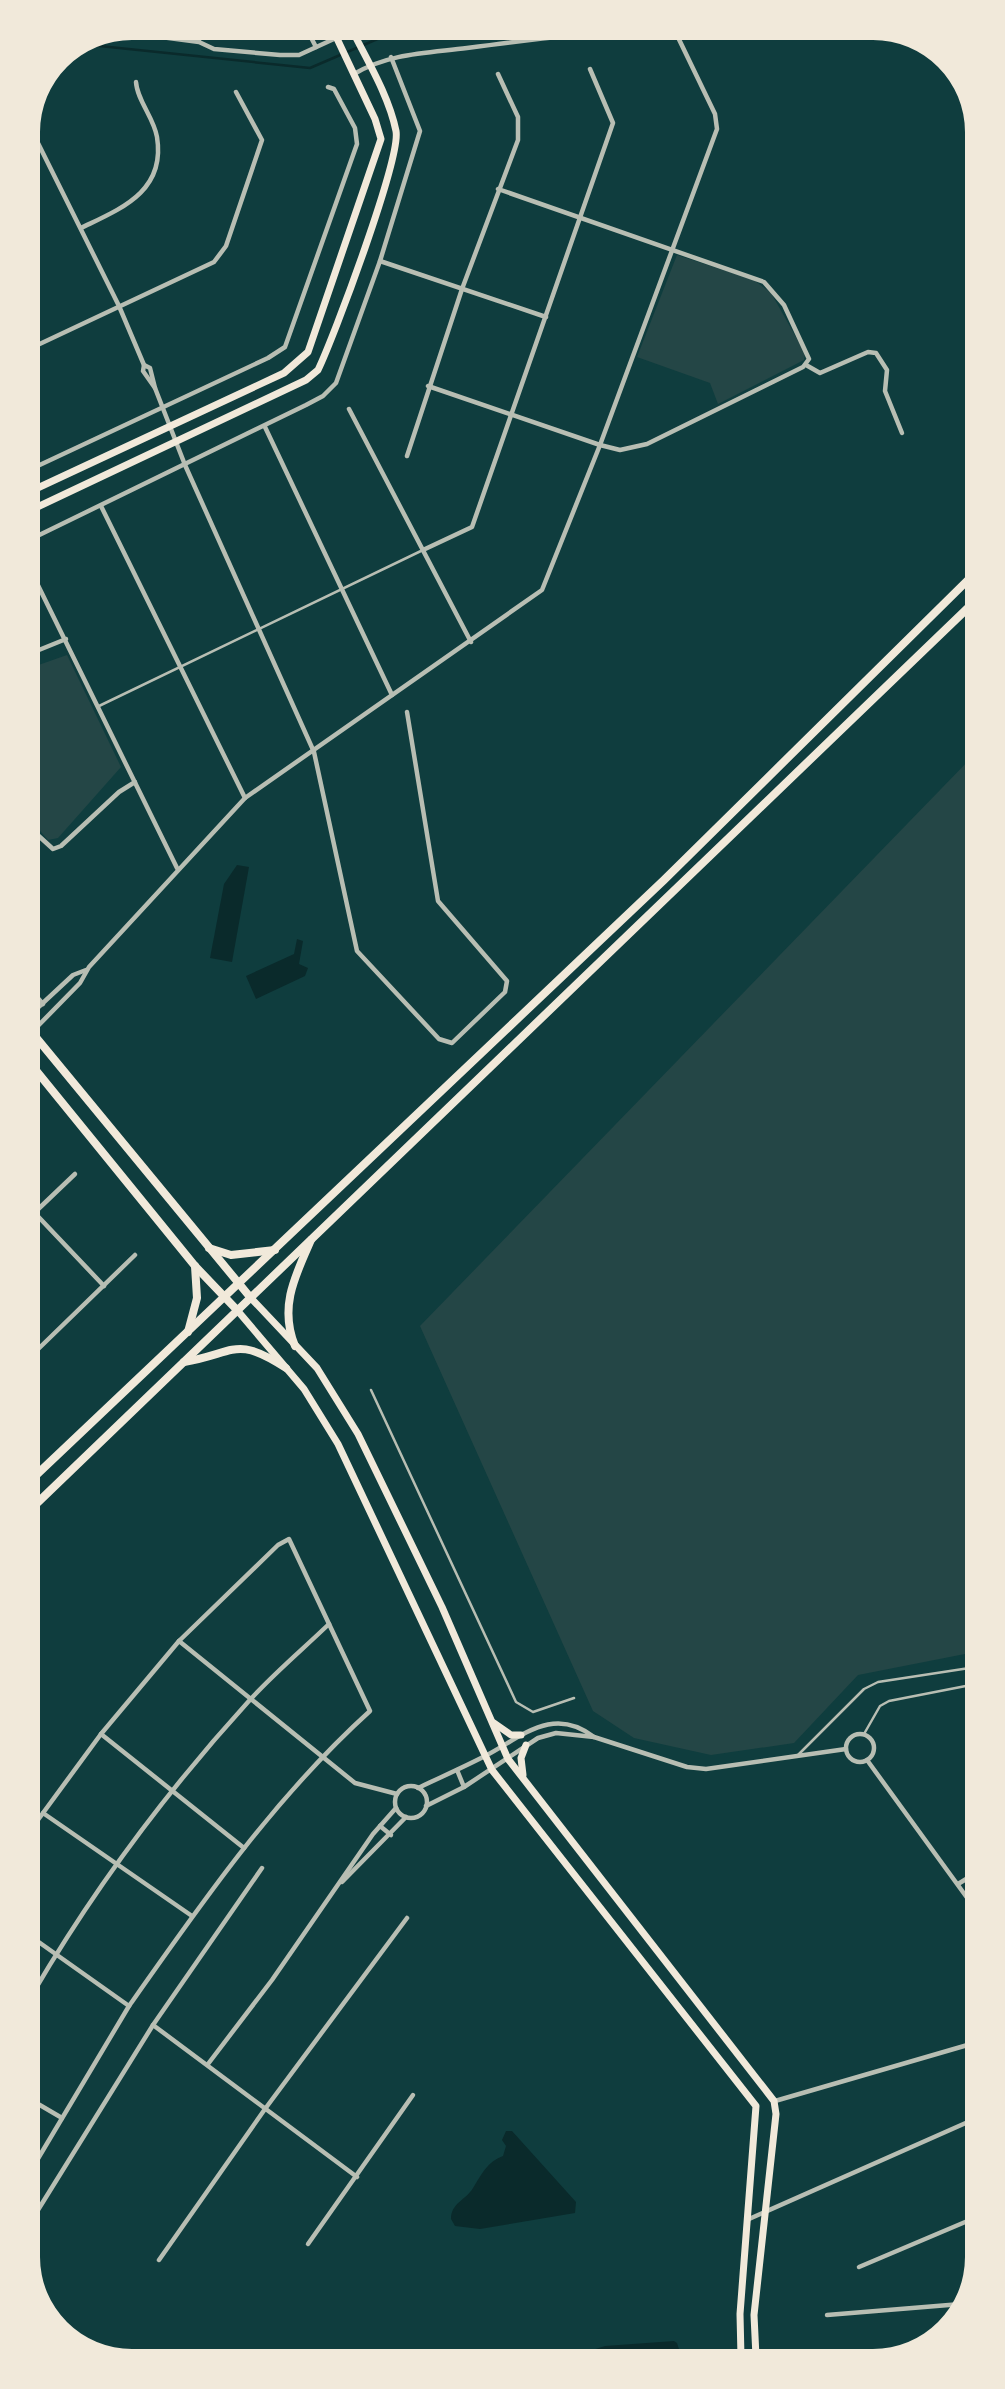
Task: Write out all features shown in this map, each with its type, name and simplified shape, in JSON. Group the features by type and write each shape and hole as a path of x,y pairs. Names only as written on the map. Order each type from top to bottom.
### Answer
{"main road":[{"path":"40,487 284,373 308,352 381,139 375,119 338,40"},
{"path":"40,506 306,380 318,370 358,265 397,140 393,123 357,40"},
{"path":"40,1472 587,952 965,584"},
{"path":"40,1500 965,611"},
{"path":"587,952 588,964 597,966"},
{"path":"499,1034 511,1048"},
{"path":"40,1042 206,1247 317,1368 358,1434 494,1723 508,1759 774,2101 776,2114 754,2315 756,2349"},
{"path":"40,1075 195,1266 237,1310 316,1406 338,1444 492,1770 756,2106 740,2314 741,2349"},
{"path":"295,1346 288,1329 287,1305 314,1234"},
{"path":"206,1247 231,1255 275,1250"},
{"path":"186,1335 197,1298 195,1266"},
{"path":"184,1362 229,1348 241,1348 256,1350 286,1368"},
{"path":"494,1723 510,1735 521,1735"},
{"path":"526,1745 521,1764 526,1782"}],"street":[{"path":"184,40 199,42 214,49 279,55 299,55 338,40"},
{"path":"312,40 316,47"},
{"path":"354,74 391,57 522,40"},
{"path":"40,1022 80,983 86,970 244,798 314,752 542,590 600,445 718,129 715,114 679,40"},
{"path":"40,535 265,427 323,396 336,383 380,261 420,131 391,57"},
{"path":"423,550 472,527 546,317 613,123 590,69"},
{"path":"407,456 428,386 520,129 498,74"},
{"path":"80,228 134,201 144,192 150,180 156,160 157,137 136,82"},
{"path":"40,465 282,349 287,342 357,144 355,128 334,89 328,87"},
{"path":"40,344 214,262 226,246 262,140 236,93"},
{"path":"40,150 119,306 144,365 150,368 184,466 314,752 357,951 446,1043 452,1042 505,992 507,981 438,901 407,712"},
{"path":"498,189 764,282 784,305 801,338 807,352 806,365"},
{"path":"380,261 546,317"},
{"path":"806,365 820,373 868,352 876,353 887,370 886,391 902,433"},
{"path":"428,386 620,450 647,444 806,365"},
{"path":"349,409 471,642"},
{"path":"265,427 340,589 393,695"},
{"path":"100,506 181,665 244,798"},
{"path":"40,588 177,868"},
{"path":"40,650 66,639"},
{"path":"40,837 53,849 61,846 119,792 135,782"},
{"path":"40,1006 73,975 86,970"},
{"path":"40,1000 43,1003"},
{"path":"40,1206 75,1174"},
{"path":"40,1221 104,1286"},
{"path":"40,1347 135,1255"},
{"path":"40,1817 101,1734 179,1641 278,1545 289,1539 370,1711 320,1756 192,1916 129,2006 40,2155"},
{"path":"40,1981 55,1954 117,1864 173,1791 250,1700 329,1624"},
{"path":"179,1641 355,1783 397,1794 409,1786 418,1788 425,1795 426,1806"},
{"path":"418,1788 485,1756 534,1727 560,1723 582,1728 594,1737"},
{"path":"338,1885 391,1835 406,1817 419,1815 426,1806 492,1770 526,1745 556,1733 594,1737 687,1767 706,1769 846,1749"},
{"path":"101,1734 244,1848"},
{"path":"846,1749 851,1737 864,1734 872,1740 874,1749 867,1760"},
{"path":"846,1749 852,1759 867,1760 965,1894"},
{"path":"457,1770 464,1787"},
{"path":"208,2064 272,1980 367,1842 396,1808 397,1794"},
{"path":"396,1808 406,1817"},
{"path":"43,1813 192,1916"},
{"path":"380,1825 391,1835"},
{"path":"367,1842 376,1850"},
{"path":"40,2207 153,2025 262,1868"},
{"path":"958,1884 965,1880"},
{"path":"159,2260 265,2109 407,1918"},
{"path":"40,1943 129,2006"},
{"path":"153,2025 357,2176"},
{"path":"774,2101 965,2046"},
{"path":"308,2244 413,2095"},
{"path":"40,2105 62,2118"},
{"path":"749,2219 965,2123"},
{"path":"859,2267 965,2222"},
{"path":"827,2315 951,2305"}],"lane":[{"path":"99,706 423,550"},
{"path":"371,1390 516,1702 533,1712 574,1698"},
{"path":"796,1757 864,1689 878,1682 965,1669"},
{"path":"864,1734 874,1714 888,1701 965,1686"}],"shaded area":[{"path":"677,255 754,280 771,293 805,353 804,360 718,404 710,383 637,357"},
{"path":"67,655 121,767 58,838 48,840 40,831 40,664"},
{"path":"965,764 965,1654 858,1675 794,1743 711,1755 634,1738 593,1711 420,1326"},
{"path":"237,865 249,867 232,962 210,958 224,884"},
{"path":"297,939 303,941 299,964 308,968 305,976 256,999 246,976 294,954"},
{"path":"506,2131 512,2131 576,2202 575,2213 480,2229 455,2226 451,2219 453,2209 470,2192 489,2165 503,2156 506,2146 502,2140"},
{"path":"674,2341 679,2349 595,2349"}],"waterway":[{"path":"100,46 310,68 375,40"}]}
